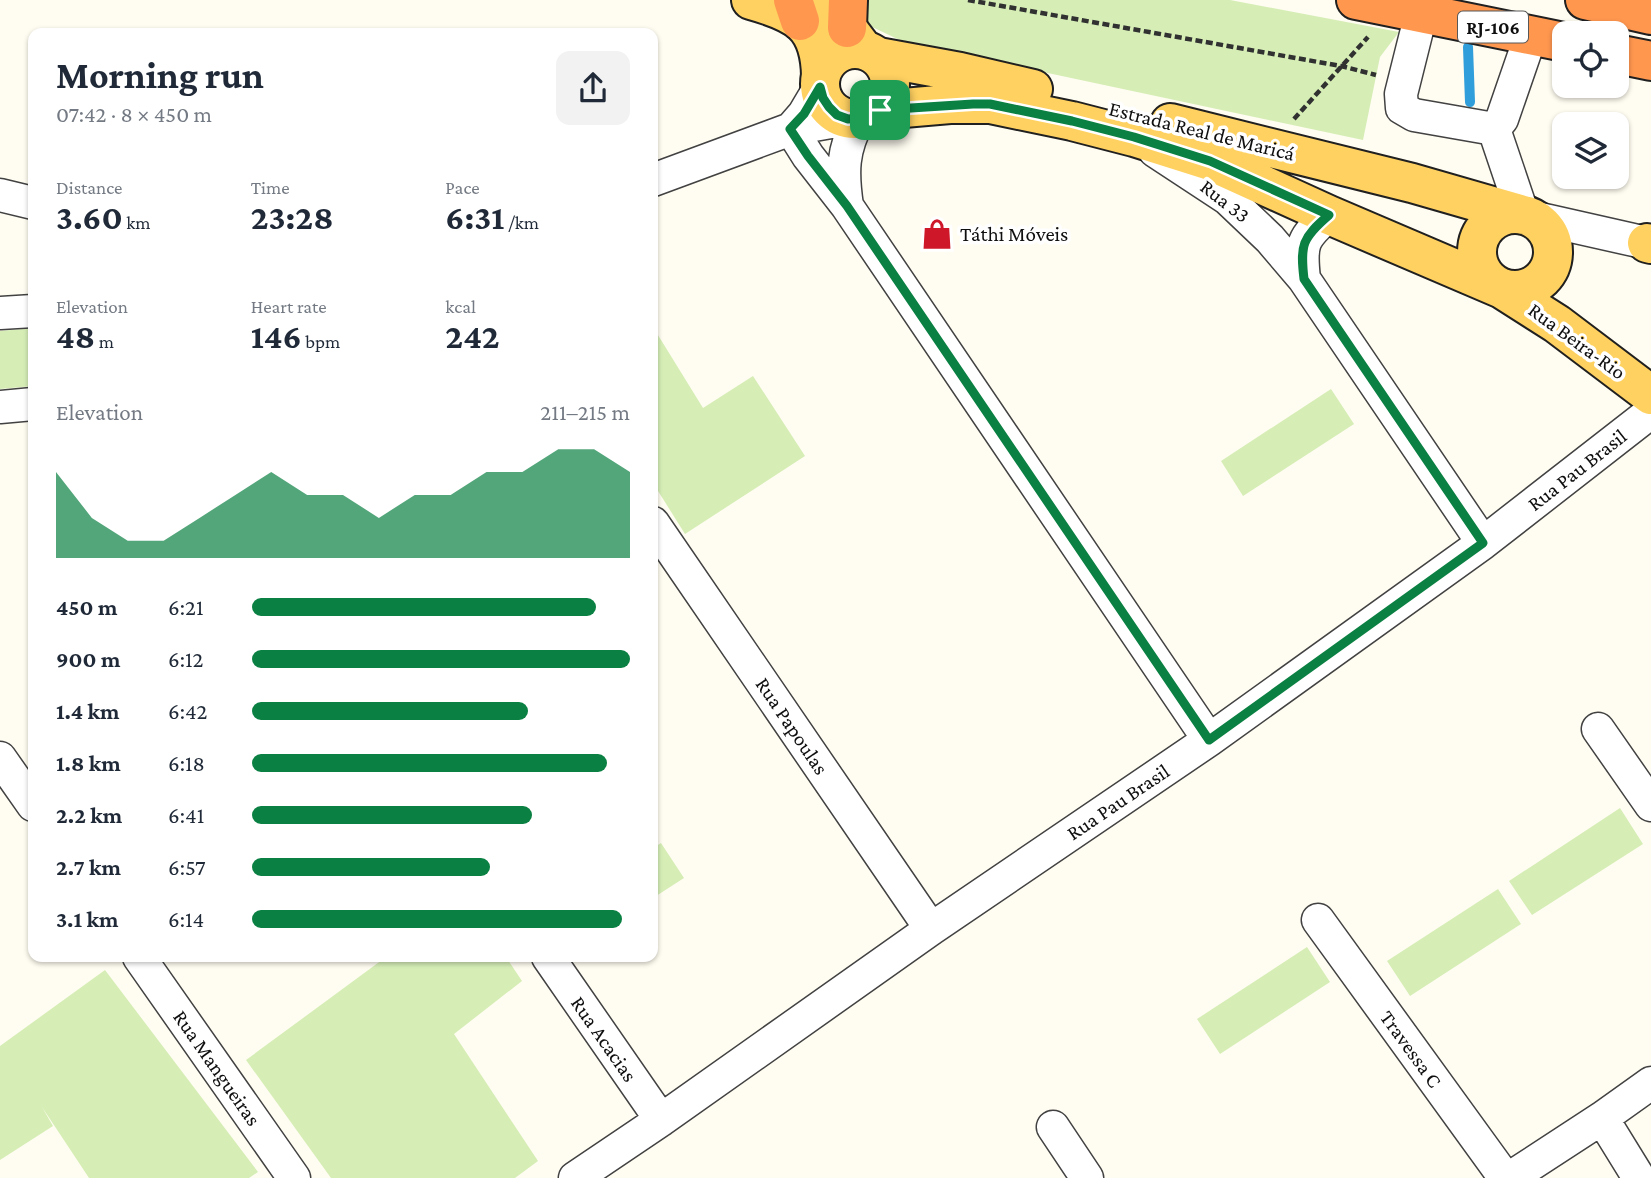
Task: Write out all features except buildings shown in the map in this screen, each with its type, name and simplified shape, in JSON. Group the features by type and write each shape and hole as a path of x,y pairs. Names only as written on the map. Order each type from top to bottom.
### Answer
{"highway":[{"name":"RJ-106","path":"1356,0 1548,38"},
{"path":"1585,0 1651,15"},
{"path":"1629,56 1651,61"}],"main road":[{"path":"751,0 782,9 804,7 859,34 889,73 887,99 862,116 837,115 829,107 823,98 818,48 807,27 804,7"},
{"path":"821,82 828,62 849,50 859,34"},
{"name":"Estrada Real de Maricá","path":"859,34 960,72 1412,183 1523,215"},
{"name":"Estrada Real de Maricá","path":"862,116 950,104 990,104 1134,137 1210,161 1503,289"},
{"path":"1510,214 1523,215 1534,219 1549,235 1553,257 1544,278 1535,285 1514,291 1503,289 1491,282 1483,272 1477,261 1476,248 1488,225 1510,214"},
{"name":"Rua Beira-Rio","path":"1503,289 1557,324 1651,395"}],"street":[{"path":"1407,11 1402,108 1415,115 1494,129"},
{"path":"1494,129 1502,120 1548,38"},
{"path":"821,82 804,114 790,129 847,206 1209,740"},
{"path":"847,206 843,164 849,140 862,116"},
{"name":"Estrada Real de Maricá","path":"658,178 790,129 862,116"},
{"path":"1494,129 1523,215 1649,244"},
{"name":"Rua 33","path":"1134,137 1228,200 1270,239 1304,279 1483,543"},
{"path":"0,195 28,202"},
{"path":"1304,279 1301,256 1306,239 1329,215"},
{"path":"0,313 28,311"},
{"path":"0,407 28,404"},
{"name":"Rua Pau Brasil","path":"575,1178 1209,740 1483,543 1651,412"},
{"name":"Rua Papoulas","path":"658,530 932,929"},
{"path":"1598,729 1651,805"},
{"path":"0,758 28,799"},
{"name":"Travessa C","path":"1318,920 1507,1178"},
{"name":"Rua Mangueiras","path":"143,962 294,1178"},
{"name":"Rua Acacias","path":"551,962 661,1120"},
{"path":"1507,1178 1602,1118 1651,1083"},
{"path":"1602,1118 1639,1178"},
{"path":"1053,1127 1087,1178"}],"path":[{"path":"968,0 1341,66 1404,81"},
{"path":"1269,149 1341,66 1407,11"}],"green space":[{"path":"867,0 1230,0 1399,32 1380,57 1363,140 906,43 868,25"},
{"path":"28,328 28,386 0,389 0,331"},
{"path":"658,335 703,408 753,376 805,456 685,534 658,491"},
{"path":"1331,389 1354,424 1243,496 1221,461"},
{"path":"1620,808 1643,844 1532,915 1509,881"},
{"path":"661,843 684,878 658,895 658,845"},
{"path":"1498,889 1521,924 1410,996 1387,961"},
{"path":"1307,947 1330,982 1220,1054 1197,1019"},
{"path":"379,962 509,962 522,981 454,1034 538,1161 515,1178 331,1178 246,1060"},
{"path":"105,970 258,1172 249,1178 89,1178 42,1107 53,1126 0,1160 0,1046"}],"waterway":[{"path":"1468,47 1470,102"}],"place":[{"name":"Táthi Móveis","path":"937,234"}],"route":[{"path":"820,87 826,103 842,117 859,119 880,110 950,104 990,104 1072,121 1210,161 1329,215 1306,239 1301,256 1304,279 1483,543 1209,740 847,206 790,129 804,114 820,87"}]}
